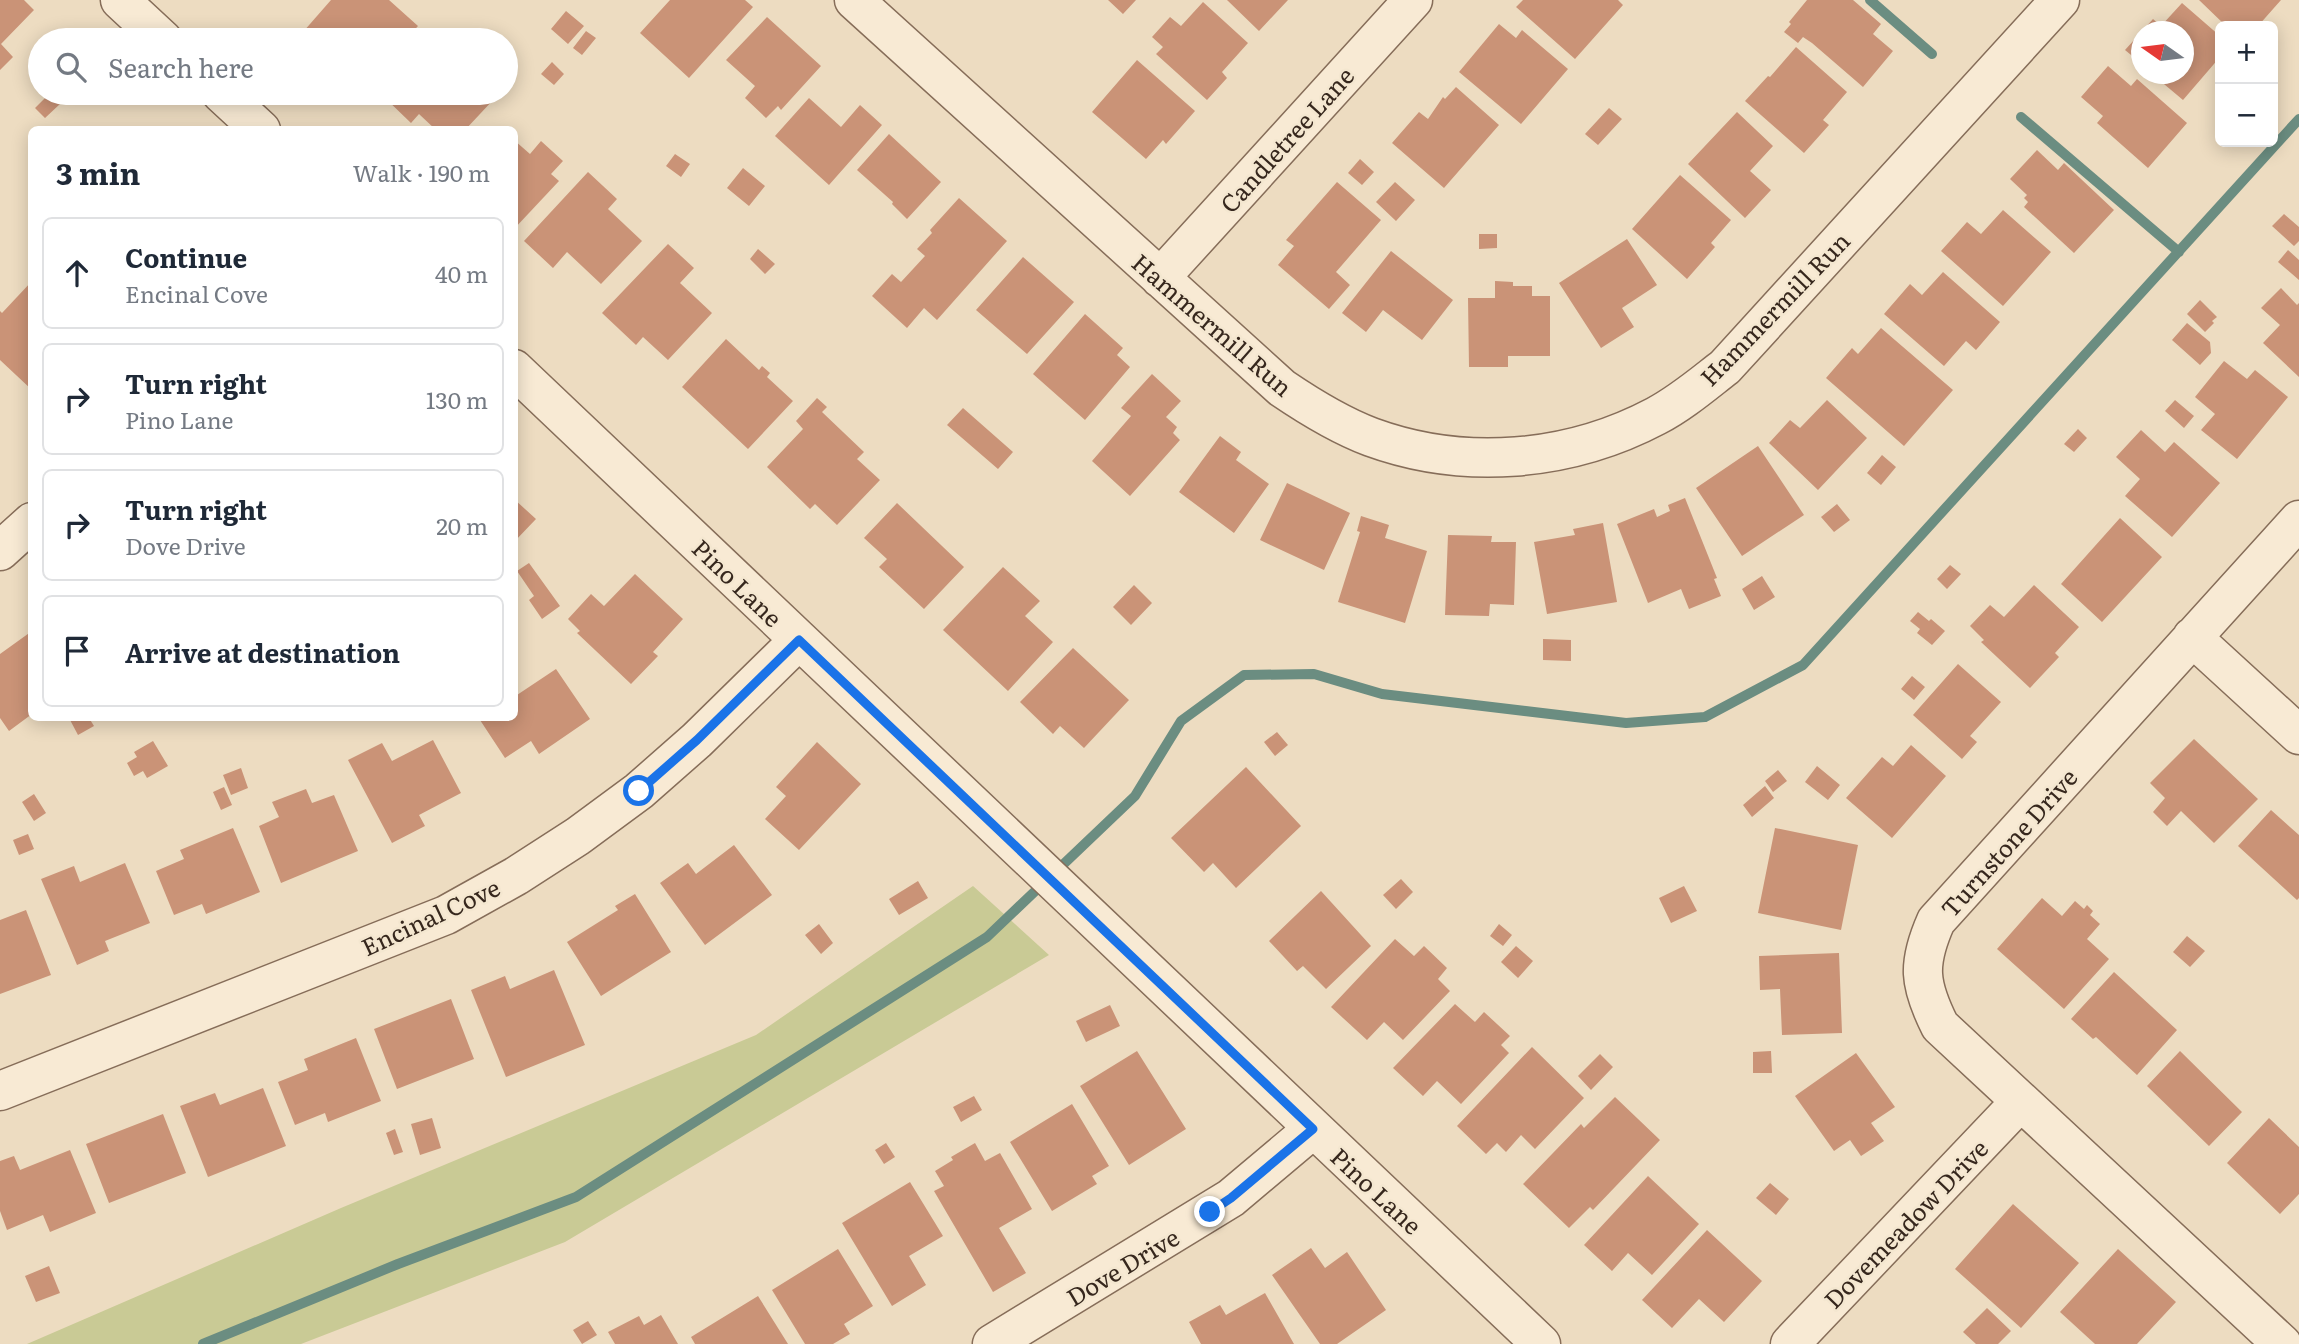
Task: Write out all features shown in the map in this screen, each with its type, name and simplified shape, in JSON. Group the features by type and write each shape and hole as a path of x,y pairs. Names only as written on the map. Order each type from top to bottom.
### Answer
{"street":[{"path":"120,0 150,28"},
{"name":"Hammermill Run","path":"854,0 1282,388 1323,415 1370,436 1412,449 1460,457 1512,457 1548,453 1590,443 1625,431 1690,395 1725,366 2060,0"},
{"name":"Candletree Lane","path":"1160,278 1413,0"},
{"path":"234,105 257,126"},
{"name":"Pino Lane","path":"518,373 1541,1344"},
{"name":"Turnstone Drive","path":"2282,1344 1940,1026 1927,1000 1922,970 1925,945 1936,921 2299,520"},
{"path":"0,551 28,526"},
{"path":"2192,637 2299,735"},
{"name":"Encinal Cove","path":"0,1091 446,915 516,876 578,836 639,791 697,740 799,640"},
{"name":"Dovemeadow Drive","path":"1790,1344 2020,1102"},
{"name":"Dove Drive","path":"992,1344 1231,1198 1313,1129"}],"green space":[{"path":"973,886 1049,955 565,1242 301,1344 27,1344 341,1208 756,1035"}],"building":[{"path":"0,0 24,0 34,10 1,44 13,57 0,70"},
{"path":"331,0 389,0 418,26 416,28 306,28"},
{"path":"670,0 745,0 753,7 689,78 640,33"},
{"path":"1108,0 1136,0 1123,14"},
{"path":"1227,0 1288,0 1259,31"},
{"path":"1523,0 1618,0 1623,5 1575,59 1516,7"},
{"path":"1807,0 1853,0 1881,24 1873,34 1893,51 1863,87 1812,43 1803,37 1798,43 1784,32"},
{"path":"2199,0 2281,0 2262,21 2221,21"},
{"path":"1203,2 1248,43 1222,72 1227,78 1207,100 1156,54 1163,47 1152,37 1170,17 1181,26"},
{"path":"2182,3 2215,32 2215,63 2183,100 2164,84 2194,84 2194,21 2166,21"},
{"path":"566,11 584,26 568,44 551,29"},
{"path":"767,17 821,66 781,110 778,106 766,118 745,98 755,86 726,60"},
{"path":"1499,24 1516,38 1522,30 1568,69 1521,124 1459,72"},
{"path":"586,31 596,38 582,55 573,48"},
{"path":"2131,43 2131,55 2125,50"},
{"path":"1796,47 1847,92 1823,120 1829,125 1804,153 1745,101"},
{"path":"1137,60 1195,111 1166,144 1163,140 1146,159 1092,112"},
{"path":"552,62 564,74 554,85 541,74"},
{"path":"2108,66 2131,86 2143,84 2187,123 2148,168 2097,123 2103,116 2081,97"},
{"path":"1456,87 1499,125 1444,188 1392,143 1419,112 1428,119 1443,97 1445,99"},
{"path":"809,98 841,127 860,105 882,125 829,185 775,136"},
{"path":"38,105 59,105 45,118 35,108"},
{"path":"392,105 488,105 469,126 432,126 419,114 411,123"},
{"path":"1609,108 1622,119 1598,145 1585,134"},
{"path":"1737,112 1773,146 1750,171 1771,190 1745,218 1688,164"},
{"path":"889,134 941,182 907,219 893,202 857,170"},
{"path":"541,141 563,161 551,174 559,181 518,225 518,144 530,154"},
{"path":"2037,150 2058,170 2064,163 2114,210 2074,253 2024,207 2028,202 2024,198 2027,195 2010,179"},
{"path":"675,154 690,164 681,177 666,166"},
{"path":"1360,159 1374,172 1362,185 1348,173"},
{"path":"743,168 765,186 749,206 727,188"},
{"path":"588,172 617,199 608,209 642,241 601,284 567,252 553,268 524,241"},
{"path":"1680,175 1731,220 1711,243 1715,247 1687,279 1632,229"},
{"path":"1337,182 1381,220 1336,272 1350,285 1329,309 1278,265 1294,246 1286,240"},
{"path":"1395,182 1415,200 1396,221 1376,202"},
{"path":"959,198 1007,241 937,320 924,308 907,328 872,296 892,274 901,282 925,256 917,249"},
{"path":"2003,210 2051,252 2003,306 1941,251 1967,222 1981,234"},
{"path":"2284,214 2299,227 2299,241 2294,246 2272,226"},
{"path":"1479,234 1497,234 1497,248 1479,249"},
{"path":"1627,239 1657,285 1622,308 1634,327 1601,348 1559,283"},
{"path":"668,244 694,268 680,283 712,313 668,360 643,337 636,345 602,313"},
{"path":"758,249 775,264 765,274 750,259"},
{"path":"2288,250 2299,260 2299,280 2278,262"},
{"path":"1391,251 1453,300 1422,340 1383,310 1366,332 1342,313"},
{"path":"1023,257 1074,302 1027,354 976,310"},
{"path":"1943,272 2000,322 1976,350 1966,341 1944,366 1884,314 1910,284 1922,295"},
{"path":"1495,281 1513,282 1513,286 1532,286 1532,296 1550,296 1550,356 1508,356 1508,367 1469,367 1468,298 1495,298"},
{"path":"28,285 28,386 0,360 0,311 2,313"},
{"path":"2281,288 2297,305 2299,303 2299,377 2263,343 2280,325 2261,308"},
{"path":"2200,300 2217,317 2205,332 2187,314"},
{"path":"1085,314 1123,348 1117,355 1130,367 1085,420 1033,374"},
{"path":"2187,323 2210,342 2211,353 2200,365 2172,340"},
{"path":"1881,328 1953,390 1904,446 1826,378 1852,348 1858,354"},
{"path":"726,339 759,370 762,366 770,373 767,377 793,401 748,449 682,387"},
{"path":"2224,361 2247,379 2255,370 2288,397 2237,459 2201,430 2215,414 2195,397"},
{"path":"1152,374 1181,401 1166,417 1177,427 1173,433 1180,440 1130,496 1092,461 1131,416 1121,408"},
{"path":"817,398 827,407 822,412 864,452 857,459 880,480 837,525 815,504 810,509 767,467 803,429 796,421"},
{"path":"1827,400 1867,438 1818,490 1769,443 1790,420 1800,428"},
{"path":"2175,400 2194,416 2184,428 2165,411"},
{"path":"963,408 1013,452 998,469 947,425"},
{"path":"2078,429 2087,438 2074,452 2064,444"},
{"path":"2141,430 2165,452 2174,442 2220,483 2172,537 2125,496 2140,479 2116,457"},
{"path":"1220,436 1241,452 1236,460 1269,484 1234,533 1179,492"},
{"path":"1758,446 1804,515 1742,556 1696,488"},
{"path":"1882,455 1896,467 1881,485 1867,473"},
{"path":"1287,483 1350,513 1324,570 1260,540"},
{"path":"1685,498 1717,578 1714,579 1721,596 1689,609 1681,589 1648,603 1617,524 1654,509 1657,517 1670,511 1668,505"},
{"path":"518,503 536,519 518,538"},
{"path":"897,503 964,567 924,609 879,567 887,559 864,538"},
{"path":"1837,504 1850,520 1834,532 1821,517"},
{"path":"1361,516 1389,525 1385,538 1427,551 1405,623 1338,602 1360,532 1357,531"},
{"path":"2120,518 2162,557 2102,622 2061,584"},
{"path":"1603,523 1617,602 1547,614 1534,542 1575,535 1573,529"},
{"path":"1448,535 1492,536 1491,542 1516,542 1514,605 1490,604 1489,616 1445,615"},
{"path":"529,563 560,606 542,619 529,600 534,596 518,570"},
{"path":"1950,565 1961,574 1947,589 1937,579"},
{"path":"1003,567 1040,601 1025,616 1053,642 1008,691 943,630"},
{"path":"635,574 683,619 653,652 658,656 631,684 577,633 580,631 568,619 591,594 604,606"},
{"path":"1762,576 1775,597 1754,610 1742,589"},
{"path":"1134,585 1152,603 1131,625 1113,607"},
{"path":"2034,585 2079,627 2055,653 2059,657 2030,688 1981,642 1984,640 1970,626 1990,605 2004,617"},
{"path":"1918,612 1945,631 1932,645 1917,633 1920,629 1910,621"},
{"path":"28,634 28,717 9,731 0,718 0,654"},
{"path":"1543,639 1571,640 1571,661 1543,660"},
{"path":"1073,648 1129,700 1084,748 1060,726 1053,734 1020,702"},
{"path":"1958,664 2001,702 1970,736 1977,742 1962,759 1913,715"},
{"path":"556,669 590,719 539,754 531,741 505,758 481,721 518,721 518,694"},
{"path":"1912,676 1925,687 1914,700 1901,689"},
{"path":"71,721 91,721 94,726 78,735"},
{"path":"1277,732 1288,745 1275,756 1264,742"},
{"path":"2194,739 2258,799 2214,843 2181,811 2167,826 2153,812 2165,798 2150,783"},
{"path":"433,740 461,793 419,815 425,826 392,843 348,760 382,743 392,761"},
{"path":"153,741 168,766 147,778 143,771 134,776 127,763 137,757 134,752"},
{"path":"817,742 861,784 799,850 765,819 786,796 776,787"},
{"path":"1911,745 1946,776 1892,838 1846,798 1882,757 1893,766"},
{"path":"1817,766 1840,785 1828,800 1805,782"},
{"path":"1246,767 1301,826 1236,888 1213,863 1204,872 1171,838"},
{"path":"241,768 248,788 231,795 223,775"},
{"path":"1778,770 1787,781 1773,792 1765,781"},
{"path":"1765,786 1774,798 1752,817 1743,805"},
{"path":"224,787 232,805 221,810 213,792"},
{"path":"306,789 312,803 334,795 358,851 281,883 259,826 279,817 272,802"},
{"path":"34,794 46,813 34,821 22,802"},
{"path":"2271,810 2299,835 2297,900 2238,846"},
{"path":"233,828 260,892 206,914 202,904 174,915 156,871 184,859 180,850"},
{"path":"1775,828 1858,845 1841,930 1758,913"},
{"path":"28,834 34,849 19,855 13,840"},
{"path":"734,845 772,895 705,945 660,883 688,863 696,874"},
{"path":"125,863 150,923 105,941 109,951 77,965 41,879 74,866 80,882"},
{"path":"1401,879 1413,892 1396,909 1383,895"},
{"path":"918,881 928,898 899,915 889,899"},
{"path":"1684,886 1697,911 1671,923 1659,898"},
{"path":"1321,891 1371,946 1326,989 1303,966 1297,971 1269,941"},
{"path":"635,894 671,952 601,996 567,942 618,910 615,906"},
{"path":"2042,898 2062,916 2075,901 2084,909 2087,905 2093,911 2090,915 2100,924 2087,939 2109,959 2064,1009 1997,949"},
{"path":"26,910 51,975 0,994 0,920"},
{"path":"819,924 833,943 821,954 805,935"},
{"path":"1499,924 1512,935 1503,946 1490,936"},
{"path":"2187,936 2205,951 2190,967 2173,952"},
{"path":"1395,939 1414,956 1424,946 1447,968 1438,979 1450,991 1403,1040 1384,1022 1367,1040 1331,1007"},
{"path":"1516,946 1533,961 1518,978 1501,962"},
{"path":"1839,953 1842,1033 1782,1035 1780,989 1760,990 1759,956"},
{"path":"554,970 585,1045 506,1077 471,990 505,976 510,989"},
{"path":"2114,972 2177,1030 2137,1075 2096,1037 2093,1039 2071,1019"},
{"path":"451,999 474,1059 397,1089 374,1029"},
{"path":"1455,1004 1475,1022 1484,1012 1510,1036 1501,1045 1509,1053 1461,1104 1437,1081 1423,1096 1393,1068"},
{"path":"1110,1005 1120,1026 1086,1042 1076,1021"},
{"path":"356,1038 381,1101 328,1122 325,1113 295,1125 278,1082 308,1070 304,1059"},
{"path":"1532,1047 1584,1098 1535,1149 1521,1135 1506,1152 1497,1143 1486,1154 1457,1126"},
{"path":"1137,1051 1186,1129 1129,1165 1080,1086"},
{"path":"1771,1051 1772,1073 1753,1073 1753,1052"},
{"path":"2180,1051 2242,1112 2209,1146 2147,1086"},
{"path":"1856,1053 1895,1107 1871,1123 1884,1141 1861,1156 1850,1140 1834,1151 1795,1096"},
{"path":"1600,1054 1613,1067 1591,1090 1578,1076"},
{"path":"263,1088 286,1146 208,1177 180,1106 215,1093 220,1105"},
{"path":"974,1096 982,1110 961,1122 953,1107"},
{"path":"1615,1097 1660,1140 1593,1210 1590,1207 1569,1228 1523,1184 1581,1124 1584,1128"},
{"path":"1072,1104 1109,1166 1092,1176 1097,1184 1052,1211 1010,1142"},
{"path":"163,1114 186,1173 109,1203 86,1144"},
{"path":"432,1118 441,1148 420,1155 411,1124"},
{"path":"2269,1118 2299,1147 2299,1194 2280,1214 2227,1163"},
{"path":"395,1129 403,1152 394,1155 386,1133"},
{"path":"886,1143 895,1157 884,1164 875,1150"},
{"path":"975,1143 985,1161 1000,1153 1032,1209 999,1228 1026,1273 993,1292 934,1191 944,1186 935,1171 953,1160 951,1157"},
{"path":"70,1150 96,1213 50,1232 43,1215 7,1230 0,1211 0,1161 14,1156 20,1170"},
{"path":"1648,1176 1699,1224 1652,1275 1628,1253 1612,1271 1584,1245"},
{"path":"910,1182 943,1236 909,1256 926,1285 892,1306 842,1223"},
{"path":"1770,1183 1789,1199 1776,1215 1756,1198"},
{"path":"2013,1204 2079,1263 2021,1328 1955,1269"},
{"path":"1707,1230 1762,1281 1724,1322 1699,1299 1672,1328 1642,1300"},
{"path":"1311,1248 1325,1268 1347,1252 1386,1310 1337,1344 1320,1344 1272,1275"},
{"path":"838,1249 873,1306 844,1324 850,1334 833,1344 805,1344 772,1290"},
{"path":"2118,1249 2176,1302 2137,1344 2095,1344 2060,1312"},
{"path":"49,1266 60,1293 36,1302 25,1276"},
{"path":"1265,1293 1294,1344 1201,1344 1189,1322 1220,1305 1226,1315"},
{"path":"758,1296 788,1344 695,1344 691,1337"},
{"path":"1987,1308 2011,1331 1998,1344 1976,1344 1963,1332"},
{"path":"661,1315 678,1344 615,1344 608,1332 639,1316 644,1325"},
{"path":"588,1321 597,1335 582,1344 573,1330"}],"waterway":[{"path":"1870,0 1932,54"},
{"path":"2021,117 2179,252"},
{"path":"203,1344 398,1264 576,1197 987,937 1135,796 1181,721 1244,675 1314,674 1382,694 1626,723 1705,717 1803,665 2299,119"}],"route":[{"path":"639,791 697,740 799,640 1313,1129 1231,1198 1210,1212"}]}
